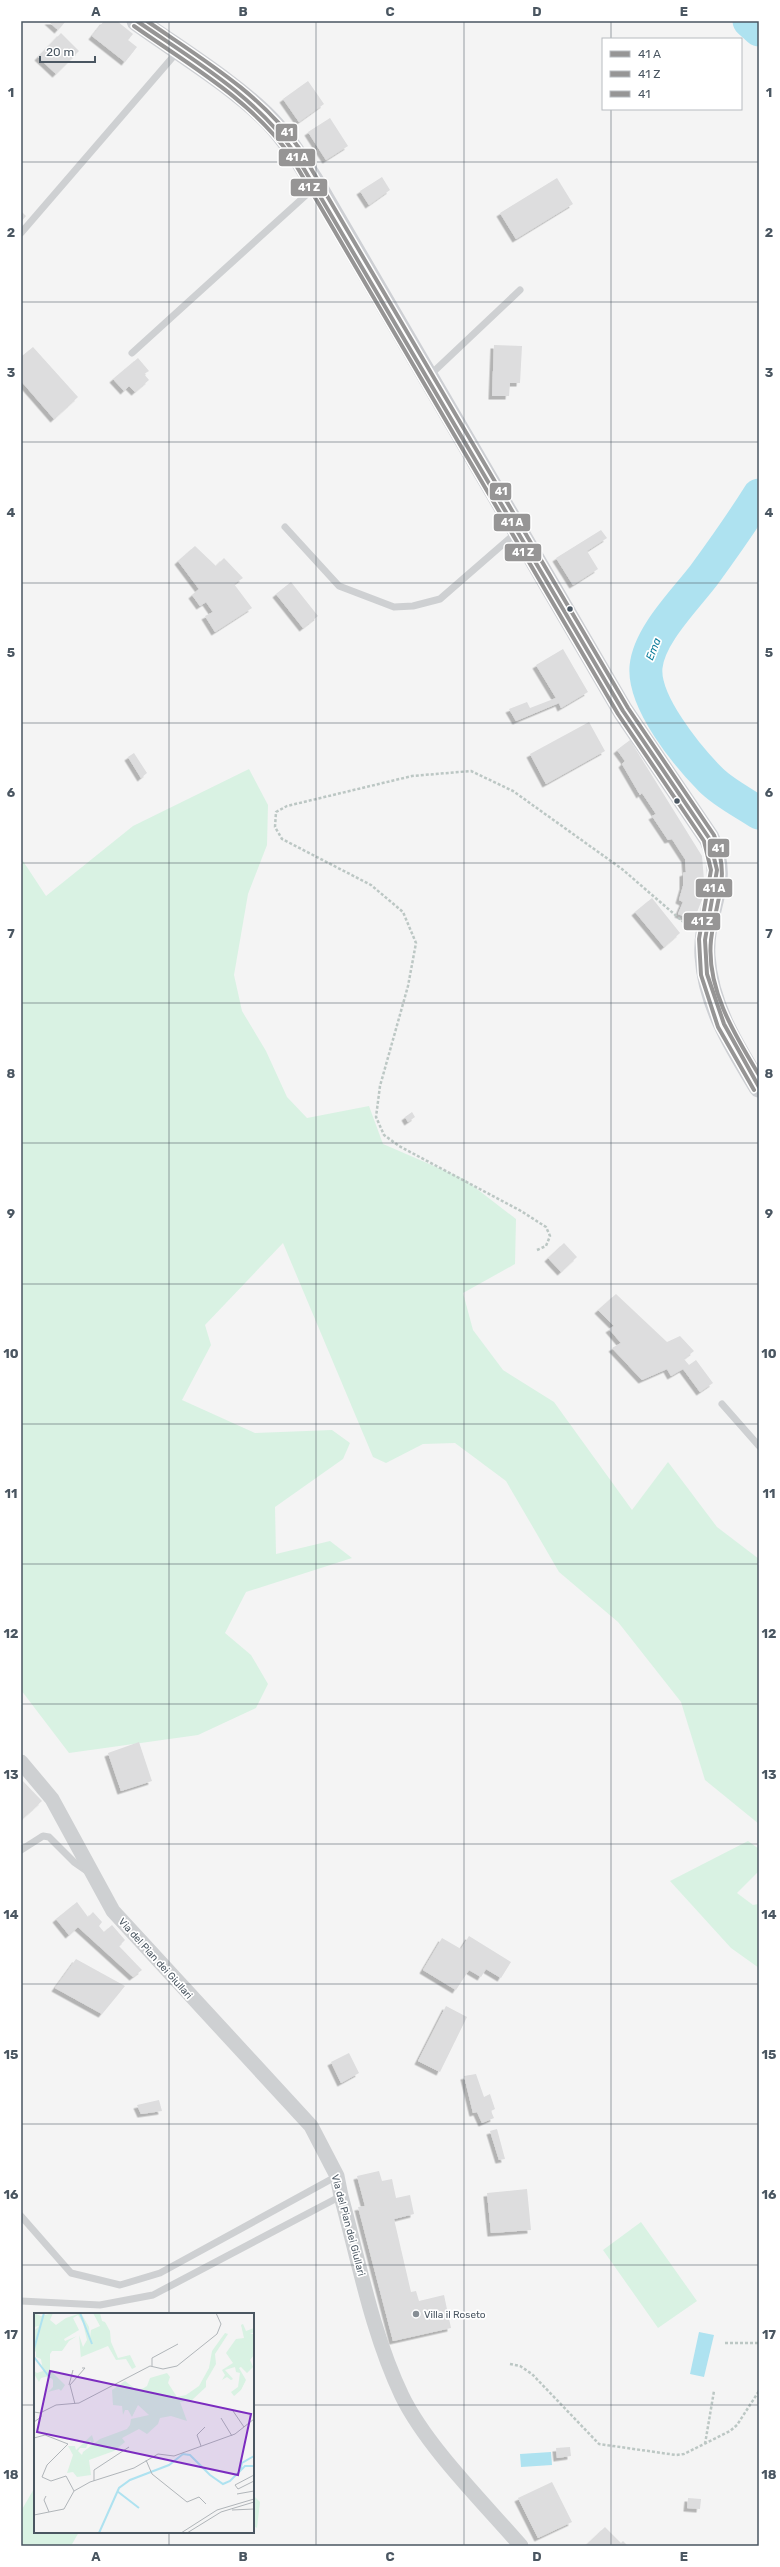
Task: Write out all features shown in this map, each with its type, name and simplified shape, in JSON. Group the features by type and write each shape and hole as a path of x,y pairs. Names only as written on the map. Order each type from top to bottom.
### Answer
{"street":[{"path":"138,21 237,93 269,120 290,145 316,185 429,376 623,711 709,838 716,854 718,864 716,889 705,940 705,956 711,990 728,1037 759,1087"},
{"name":"Via del Pian dei Giullari","path":"21,1762 52,1799 69,1827 91,1873 113,1911 311,2126 337,2176 341,2196 382,2347 403,2397 428,2437 521,2546"}],"lane":[{"path":"21,233 178,51"},
{"path":"132,353 316,185"},
{"path":"429,376 520,290"},
{"path":"286,528 339,586 394,607 413,606 440,599 519,530"},
{"path":"722,1404 759,1446"},
{"path":"21,1850 43,1836 48,1837 74,1862 91,1873"},
{"path":"21,2216 71,2273 120,2286 160,2273 337,2176"},
{"path":"21,2301 100,2305 153,2295 341,2196"}],"path":[{"path":"537,1250 546,1246 550,1236 546,1226 521,1211 399,1146 384,1135 376,1117 380,1086 408,986 416,943 403,912 371,885 282,839 275,827 276,812 287,806 412,776 471,771 512,791 622,869 670,912 705,940"},
{"path":"725,2342 759,2343"},
{"path":"510,2364 520,2366 532,2374 599,2444 676,2455 723,2436 737,2425 759,2391"},
{"path":"705,2444 714,2392"}],"green space":[{"path":"249,769 268,805 267,845 248,894 234,975 242,1011 266,1051 287,1097 307,1118 369,1106 383,1144 464,1179 516,1219 515,1264 463,1293 473,1330 503,1370 554,1402 632,1510 668,1462 717,1527 759,1559 759,1824 705,1780 681,1702 618,1622 559,1572 506,1481 455,1443 423,1444 386,1463 373,1457 283,1243 205,1325 211,1345 182,1400 255,1433 332,1430 350,1443 343,1459 275,1507 276,1554 330,1541 352,1558 246,1592 225,1633 251,1655 268,1684 256,1708 198,1735 69,1753 21,1690 21,858 46,896 133,826"},
{"path":"748,1841 759,1849 759,1871 737,1893 753,1905 759,1904 759,1968 731,1948 670,1881"},
{"path":"641,2222 697,2301 658,2328 603,2250"},
{"path":"34,2489 34,2533 78,2533 71,2546 21,2546 21,2511"},
{"path":"254,2496 260,2502 257,2528 254,2526"}],"water":[{"path":"699,2332 714,2335 704,2377 690,2374"},
{"path":"551,2452 552,2465 521,2467 520,2454"}],"building":[{"path":"48,21 66,21 58,30"},
{"path":"104,21 117,21 133,34 128,40 137,47 125,62 92,36"},
{"path":"61,33 79,51 56,74 38,57"},
{"path":"308,81 324,104 299,122 283,99"},
{"path":"330,118 348,146 326,160 308,132"},
{"path":"382,177 390,190 369,205 360,191"},
{"path":"557,178 573,204 516,239 500,213"},
{"path":"21,211 26,216 21,222"},
{"path":"494,345 522,346 520,383 510,383 509,396 492,396"},
{"path":"33,347 78,397 54,419 21,381 21,357"},
{"path":"138,358 149,371 144,374 149,380 135,392 129,386 124,391 113,379"},
{"path":"601,530 607,538 587,551 598,569 573,585 556,558"},
{"path":"195,546 216,566 224,558 243,578 234,584 252,608 215,632 205,616 213,612 206,602 200,606 192,595 199,589 178,561"},
{"path":"291,582 318,616 303,628 276,594"},
{"path":"563,649 588,692 561,708 559,703 516,721 509,709 527,702 530,708 556,698 536,665"},
{"path":"589,722 605,751 546,784 530,754"},
{"path":"630,740 702,856 705,892 694,920 678,914 683,902 679,900 683,886 683,873 686,872 685,859 672,839 668,840 652,816 656,814 642,793 640,795 622,764 625,761 617,750"},
{"path":"134,753 147,773 141,778 128,757"},
{"path":"652,898 680,933 664,947 635,912"},
{"path":"412,1112 415,1117 408,1122 405,1117"},
{"path":"564,1243 577,1257 561,1272 548,1258"},
{"path":"616,1294 667,1342 680,1336 694,1351 684,1359 689,1365 696,1360 713,1383 700,1392 683,1369 671,1376 667,1369 642,1380 612,1348 621,1343 609,1329 614,1326 598,1310"},
{"path":"139,1742 152,1781 121,1791 108,1753"},
{"path":"21,1779 42,1801 21,1820"},
{"path":"77,1902 88,1917 93,1912 102,1922 99,1926 104,1932 112,1925 125,1940 119,1946 142,1970 133,1977 78,1927 69,1935 56,1919"},
{"path":"469,1936 511,1962 501,1978 486,1969 481,1977 469,1970 456,1990 423,1970 442,1938 461,1949"},
{"path":"76,1959 125,1986 102,2014 55,1988"},
{"path":"446,2006 467,2017 440,2072 418,2061"},
{"path":"349,2053 359,2073 341,2083 331,2062"},
{"path":"476,2074 484,2097 490,2094 495,2109 491,2111 494,2118 482,2123 477,2112 473,2113 464,2076"},
{"path":"159,2100 162,2111 141,2114 137,2105"},
{"path":"497,2129 505,2159 499,2160 490,2131"},
{"path":"379,2171 382,2181 392,2179 396,2198 410,2195 414,2214 394,2219 411,2292 416,2291 419,2301 444,2295 451,2328 393,2341 358,2207 365,2206 357,2176"},
{"path":"527,2189 531,2230 491,2233 487,2193"},
{"path":"570,2447 571,2456 557,2458 556,2448"},
{"path":"552,2482 572,2522 538,2538 518,2498"},
{"path":"688,2498 701,2499 700,2509 687,2508"},
{"path":"605,2527 621,2543 623,2541 628,2546 585,2546"}],"waterway":[{"name":"Ema","path":"749,21 759,30"},
{"name":"Ema","path":"759,495 704,575 661,630 649,655 646,667 647,681 652,696 668,728 679,743 701,770 716,785 759,813"}],"transit line":[{"path":"137,21 201,65 242,96 278,132 294,152 623,711 709,838 717,870 705,940 707,974 724,1024 759,1087"},
{"name":"41","path":"147,21 229,78 267,110 284,128 299,148 628,708 714,835 719,850 722,876 711,940 713,976 724,1011 759,1075"},
{"path":"134,26 197,69 238,100 274,135 290,155 618,714 704,841 711,870 699,939 701,975 718,1027 754,1090"}],"place":[{"name":"Villa il Roseto","path":"416,2314"}]}
